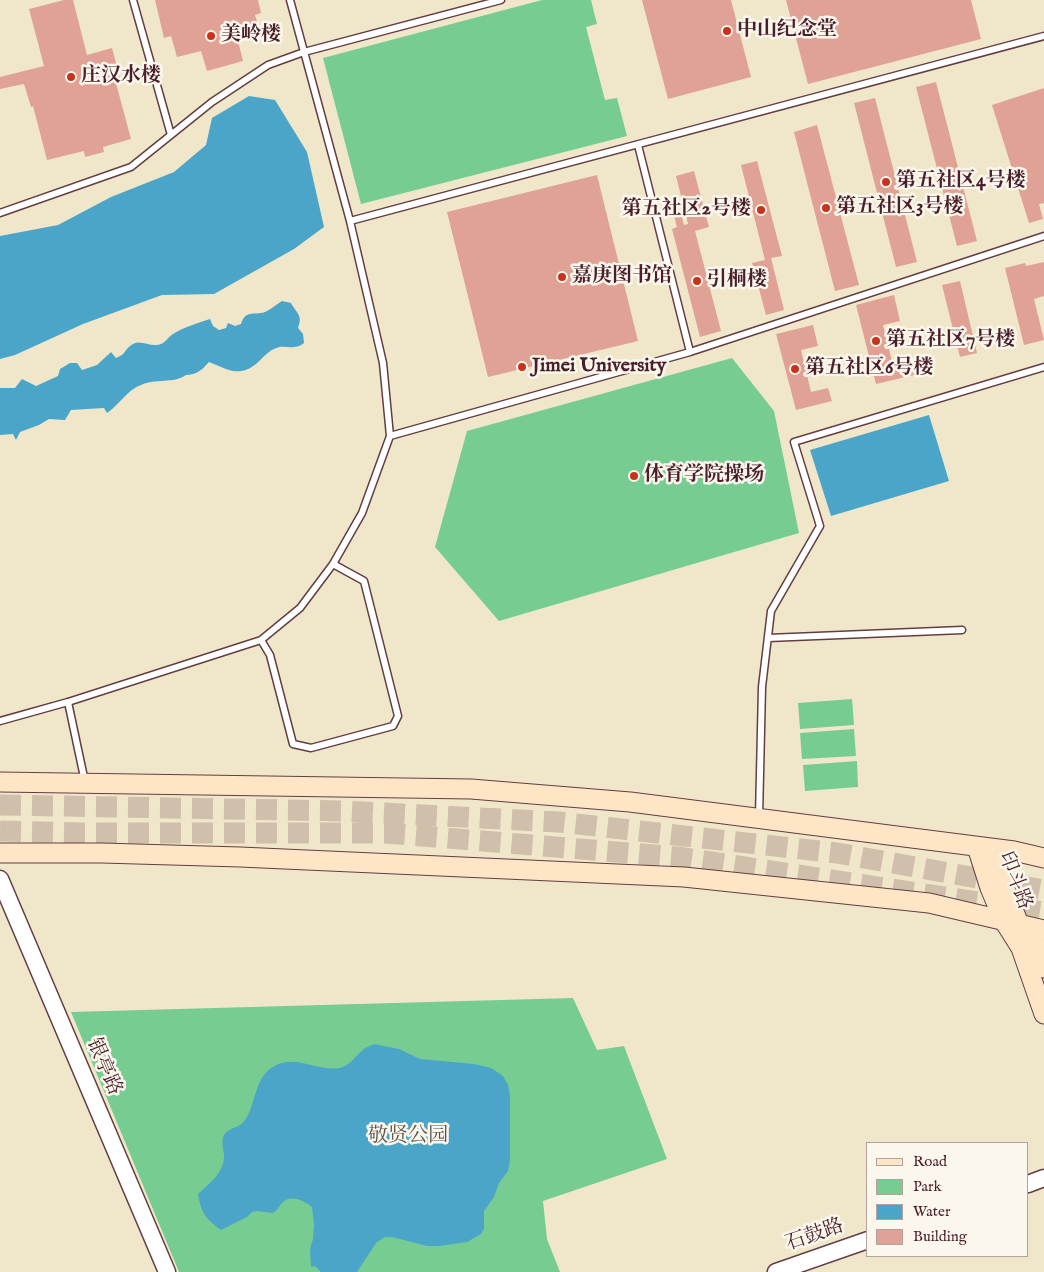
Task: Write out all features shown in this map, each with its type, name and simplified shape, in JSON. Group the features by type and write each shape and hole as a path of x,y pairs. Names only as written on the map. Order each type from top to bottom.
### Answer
{"main road":[{"path":"0,782 471,789 630,802 1014,852 1044,858"},
{"name":"印斗路","path":"977,847 990,888 1011,922 1044,1014"},
{"name":"印斗路","path":"996,850 1011,922 1034,943 1044,968"},
{"path":"0,853 230,856 684,877 929,904 1044,930"}],"street":[{"name":"银亭路","path":"0,879 168,1272"},
{"path":"1029,1184 1044,1178"},
{"name":"石鼓路","path":"776,1272 866,1241"}],"lane":[{"path":"133,0 171,135"},
{"path":"0,721 68,702 261,640 300,608 333,564 362,513 390,436 384,363 350,221 290,0"},
{"path":"0,213 131,167 212,102 268,65 304,52 501,0"},
{"path":"350,221 1044,36"},
{"path":"638,145 690,352"},
{"path":"390,436 690,352 1044,236"},
{"path":"759,818 762,687 771,611 820,526 794,442 1044,367"},
{"path":"261,640 270,655 293,744 311,748 393,726 398,716 364,581 333,564"},
{"path":"768,638 962,630"},
{"path":"68,702 85,782"}],"green space":[{"path":"542,0 591,0 597,24 586,27 605,100 617,98 627,136 361,204 323,58"},
{"path":"732,358 774,411 799,533 499,621 435,547 467,431"},
{"path":"852,699 854,725 800,729 798,703"},
{"path":"854,729 856,756 802,759 800,733"},
{"path":"857,761 858,787 805,791 803,765"},
{"name":"敬贤公园","path":"573,998 597,1050 624,1046 667,1159 543,1201 547,1239 560,1272 179,1272 71,1012"}],"water":[{"path":"249,96 275,100 307,152 324,227 294,249 214,294 162,295 83,324 15,355 0,359 0,236 58,225 111,197 174,172 206,145 212,118"},
{"path":"282,301 291,303 299,315 298,328 303,334 304,343 300,346 278,347 244,371 232,371 209,362 196,373 136,387 107,413 104,408 71,410 65,420 49,419 20,432 16,440 13,434 0,435 0,388 15,388 22,379 36,386 58,376 60,369 70,363 77,363 82,370 97,365 111,352 116,358 133,344 160,344 191,325 210,319 213,326 219,330 226,328 228,323 235,326 241,324 245,316 265,312"},
{"path":"929,415 949,481 831,516 810,450"},
{"path":"374,1044 399,1049 420,1059 474,1064 491,1068 503,1076 508,1085 510,1096 510,1160 508,1171 499,1183 494,1197 484,1211 484,1229 481,1234 467,1242 439,1246 427,1246 385,1237 376,1243 357,1272 321,1272 315,1266 311,1267 310,1249 314,1225 312,1207 302,1201 288,1199 273,1213 252,1212 247,1217 221,1230 205,1215 198,1194 219,1172 224,1160 223,1137 226,1132 241,1125 245,1120 263,1076 276,1065 284,1062 332,1069 344,1067 365,1048"}],"building":[{"name":"庄汉水楼","path":"64,0 73,0 87,55 112,48 121,82 116,83 131,139 103,147 104,152 85,157 84,151 47,160 33,106 31,107 24,84 0,89 0,77 44,66 29,9"},
{"name":"美岭楼","path":"155,0 258,0 261,13 255,15 261,35 238,41 243,61 207,71 201,51 177,57 171,36 164,38"},
{"path":"642,0 731,0 751,77 668,99"},
{"path":"786,0 971,0 981,39 808,84"},
{"path":"936,82 977,241 957,246 916,87"},
{"path":"1044,88 1044,203 1039,204 1043,219 1029,223 992,105"},
{"name":"第五社区4号楼","path":"875,98 917,262 896,267 854,103"},
{"name":"第五社区3号楼","path":"817,125 859,285 835,291 794,132"},
{"name":"第五社区2号楼","path":"757,161 782,256 771,258 784,310 766,315 752,263 765,260 741,165"},
{"name":"引桐楼","path":"694,171 709,227 695,231 721,331 700,337 672,229 677,227 674,216 681,214 684,225 688,224 676,176"},
{"path":"597,175 638,341 488,377 447,212"},
{"path":"1044,262 1044,296 1034,299 1044,340 1024,345 1005,268 1025,263 1026,266"},
{"path":"960,281 977,353 960,357 942,285"},
{"name":"第五社区7号楼","path":"894,295 900,321 883,325 892,361 909,357 914,375 876,384 856,305"},
{"name":"第五社区6号楼","path":"813,325 818,346 801,350 811,392 828,388 832,401 796,410 776,334"}],"tunnel":[{"path":"0,805 344,811 559,822 837,853 1044,890"},
{"path":"0,831 80,833 385,833 678,857 1044,912"}],"place":[{"name":"中山纪念堂","path":"727,31"},
{"name":"美岭楼","path":"211,36"},
{"name":"庄汉水楼","path":"71,77"},
{"name":"第五社区4号楼","path":"886,182"},
{"name":"第五社区3号楼","path":"826,208"},
{"name":"第五社区2号楼","path":"761,210"},
{"name":"嘉庚图书馆","path":"562,277"},
{"name":"引桐楼","path":"697,281"},
{"name":"第五社区7号楼","path":"876,341"},
{"name":"Jimei University","path":"522,367"},
{"name":"第五社区6号楼","path":"795,369"},
{"name":"体育学院操场","path":"634,476"}]}
